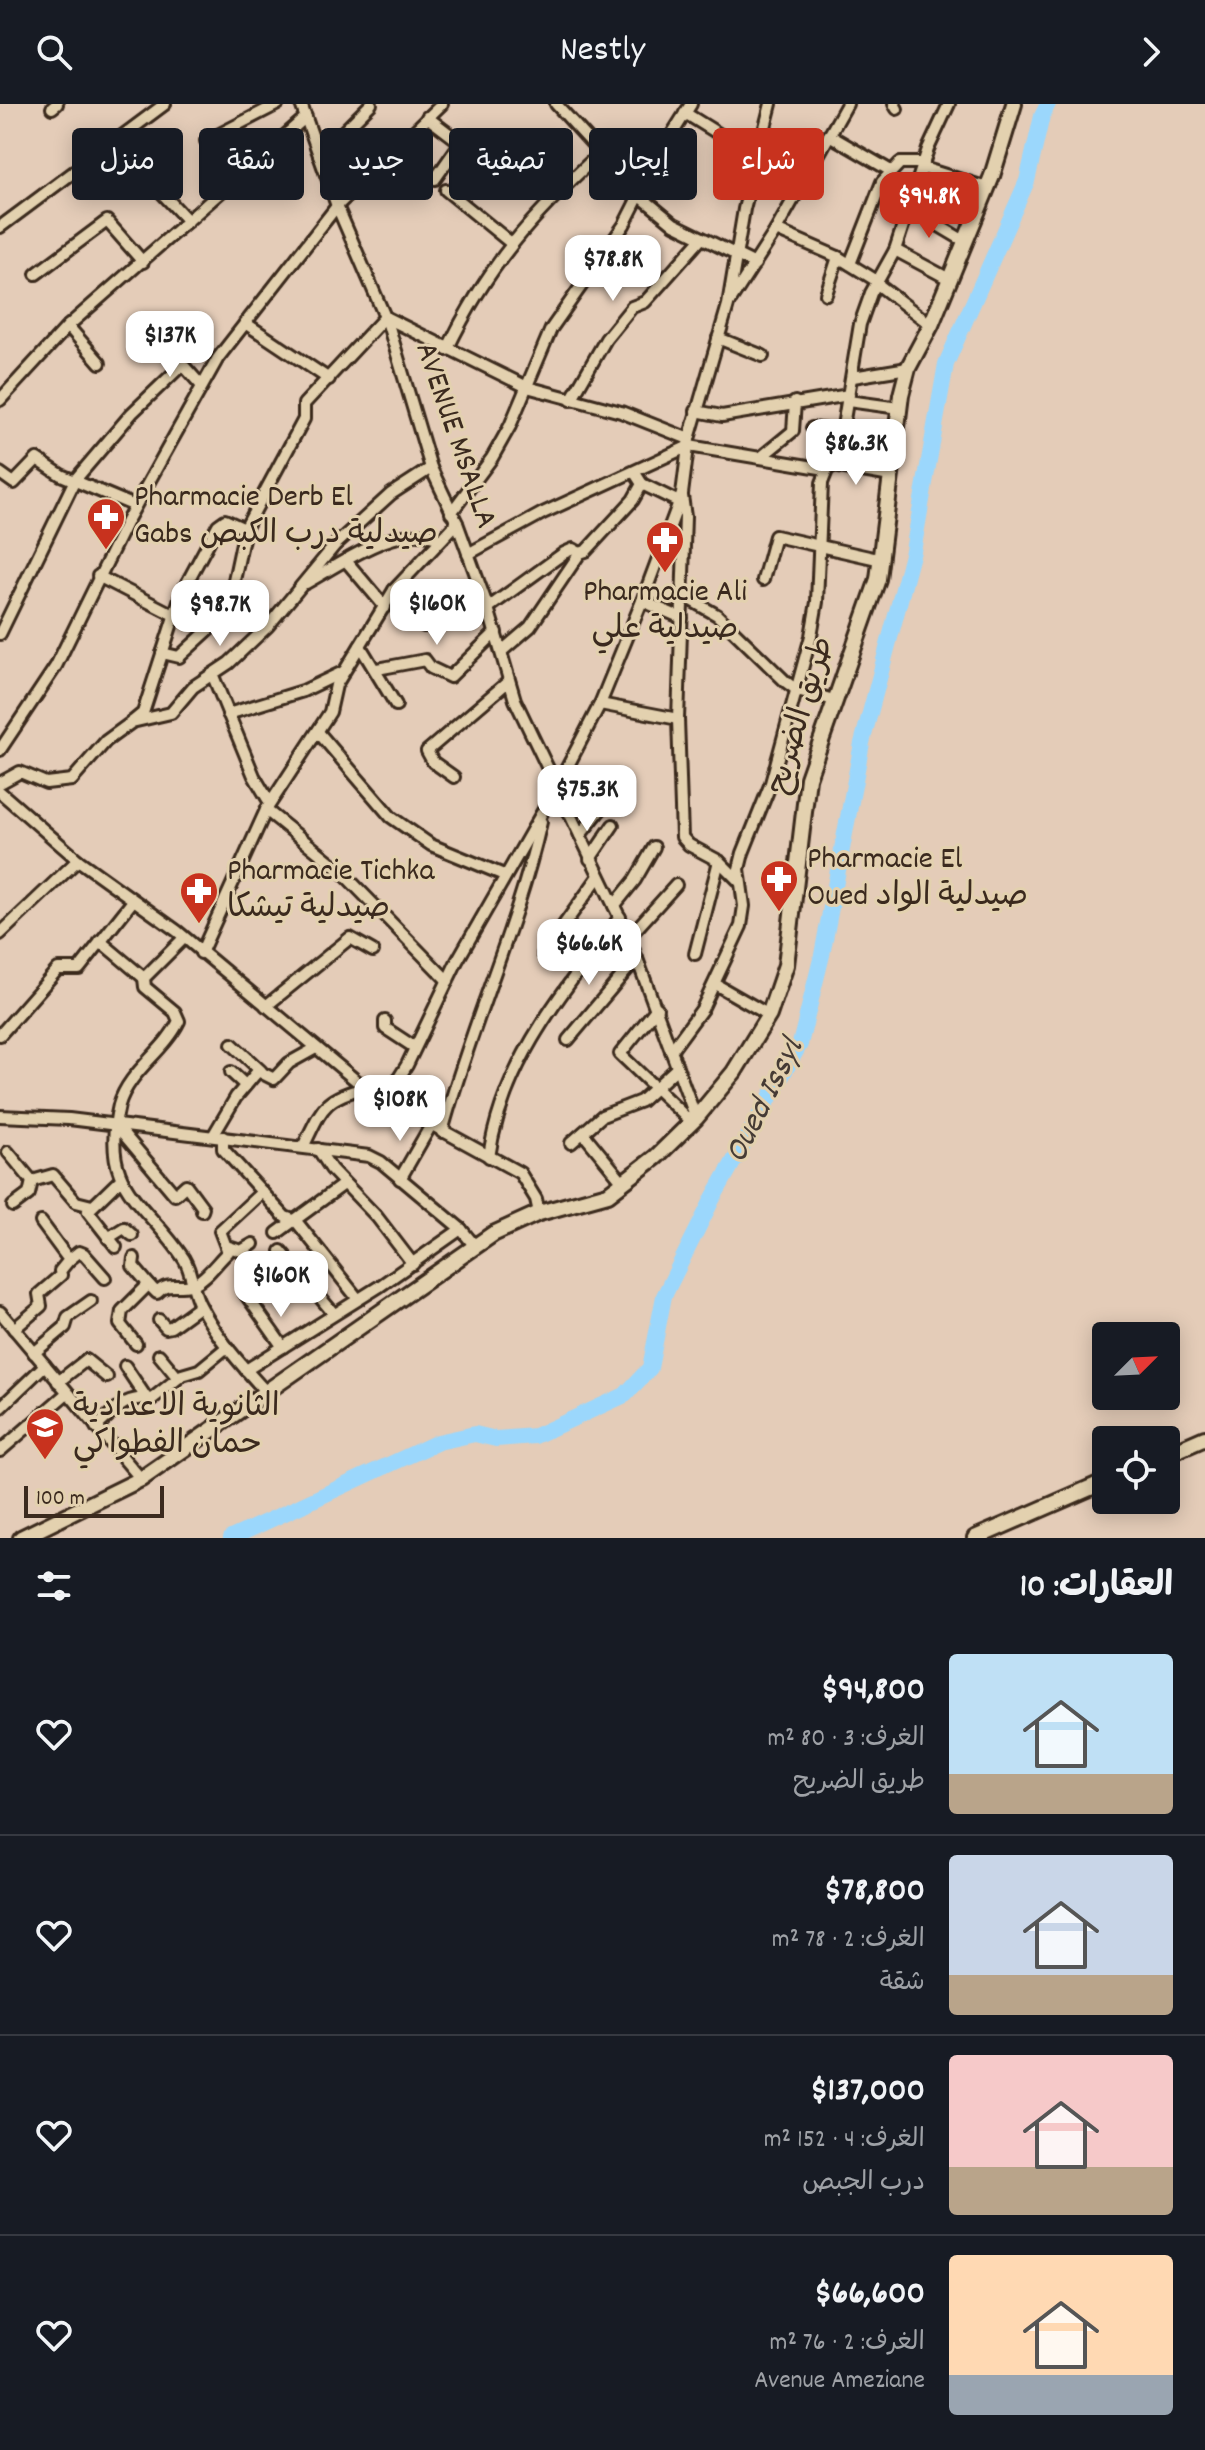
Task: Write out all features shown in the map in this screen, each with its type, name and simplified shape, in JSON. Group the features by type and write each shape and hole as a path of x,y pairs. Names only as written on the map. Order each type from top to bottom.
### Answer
{"street":[{"path":"135,128 165,104"},
{"path":"231,128 278,104"},
{"name":"AVENUE MSALLA","path":"301,104 337,206 385,317 431,468 454,518 488,608 509,681 526,724 629,937 657,1008 694,1120"},
{"path":"319,156 371,104"},
{"path":"416,128 442,104"},
{"path":"556,104 589,139"},
{"path":"764,128 771,104"},
{"path":"728,305 776,230 847,104"},
{"path":"671,1051 687,1034 715,984 741,926 743,853 771,783 817,602 818,546 827,467 842,432 860,324 877,282 895,250 949,104"},
{"name":"طريق الضريح","path":"21,1538 141,1479 474,1245 539,1213 595,1200 623,1182 656,1157 694,1120 734,1072 769,1015 786,965 804,793 882,560 899,408 908,368 951,280 987,188 1014,104"},
{"path":"678,128 688,109 715,128"},
{"path":"0,400 68,326 306,117"},
{"path":"427,117 449,133"},
{"path":"829,135 891,171"},
{"path":"433,177 435,179 449,159"},
{"path":"447,350 472,298 511,243 547,202 589,163"},
{"path":"850,264 876,197 891,171 900,163 924,165 987,188"},
{"path":"0,227 72,174"},
{"path":"446,190 511,243"},
{"path":"168,200 188,221"},
{"path":"0,750 56,666 98,576 200,384 343,200"},
{"path":"201,953 268,806 330,712 336,685 394,590 440,539 492,458 561,313 624,225 638,200"},
{"path":"645,200 674,224 755,264"},
{"path":"741,882 719,861 689,845 682,837 678,719 682,499 689,443 728,305 747,200"},
{"path":"909,208 966,242"},
{"path":"36,274 107,221 143,262"},
{"path":"776,230 850,264 931,325"},
{"path":"571,400 593,356 614,328 632,307 645,302 701,239"},
{"path":"895,250 951,280"},
{"path":"826,294 838,257"},
{"path":"162,653 179,657 225,613 233,592 245,529 304,419 304,404 385,317 527,387 621,412 689,443 760,458 891,476"},
{"path":"245,323 329,379"},
{"path":"68,326 100,363"},
{"path":"718,338 763,356"},
{"path":"168,348 200,384"},
{"path":"0,634 75,480 132,413 181,366"},
{"path":"853,377 908,368"},
{"path":"696,411 722,416 795,402 849,398 899,408"},
{"path":"760,458 793,431 795,402"},
{"path":"812,428 842,432"},
{"path":"468,554 543,513 635,473 689,443"},
{"path":"0,473 14,483 37,459 75,480 135,506"},
{"path":"132,722 171,713 193,687 213,676 268,626 335,545 373,508 431,468"},
{"path":"635,473 642,484 682,499"},
{"path":"502,651 530,627 580,553 586,551 633,500 642,484"},
{"path":"385,1100 504,875 543,812 600,704 682,499"},
{"path":"0,783 20,772 46,783 72,780 106,741 143,713 190,573 220,521 245,529"},
{"path":"301,587 394,538 423,534 440,539"},
{"path":"763,580 775,536 882,560"},
{"path":"488,608 564,553 573,549 580,553"},
{"path":"347,562 385,607"},
{"path":"98,576 174,615"},
{"path":"394,590 424,626"},
{"path":"682,595 717,615 797,690 834,700"},
{"path":"642,601 682,618"},
{"path":"377,669 425,660 430,667 450,677 496,632"},
{"path":"360,646 377,669 396,705"},
{"path":"228,714 303,691 345,671"},
{"path":"213,676 268,806 339,869 448,981"},
{"path":"454,777 433,762 427,751 509,681"},
{"path":"600,704 678,719"},
{"path":"318,732 391,817 431,845 504,875"},
{"path":"0,792 78,860 184,938 365,1088 524,1177 539,1213"},
{"path":"580,835 605,804"},
{"path":"442,1132 473,1025 519,901 543,812"},
{"path":"590,859 613,825"},
{"path":"614,906 654,847"},
{"path":"0,934 78,860"},
{"path":"695,954 719,861"},
{"path":"543,954 599,876"},
{"path":"629,937 676,885"},
{"path":"0,1035 58,969 79,969 132,902"},
{"path":"489,1157 493,1128 514,1069 562,990 620,917"},
{"path":"144,978 184,938"},
{"path":"266,1006 350,938 373,951"},
{"path":"100,941 144,978 145,987 175,1012 179,1021 127,1087 116,1125 120,1180 183,1258 200,1306 227,1347 266,1392"},
{"path":"568,1040 637,958"},
{"path":"715,984 769,1015"},
{"path":"657,1008 620,1051 694,1120"},
{"path":"0,1017 9,1025"},
{"path":"385,1021 385,1028 414,1047"},
{"path":"232,1044 274,1079 289,1063 316,1048"},
{"path":"571,1143 602,1116 634,1105 677,1068"},
{"path":"261,1071 244,1084 218,1136 223,1149 285,1217 296,1221 358,1299"},
{"path":"231,1072 244,1084"},
{"path":"303,1147 323,1110 336,1096 343,1091 365,1088"},
{"path":"0,1116 218,1136 369,1156 461,1229 474,1245"},
{"path":"116,1125 175,1195 186,1185 190,1187 202,1211"},
{"path":"400,1179 431,1125"},
{"path":"583,1133 623,1182"},
{"path":"318,1149 413,1264"},
{"path":"8,1152 32,1181"},
{"path":"32,1181 53,1175 76,1202 92,1206"},
{"path":"120,1180 88,1211 112,1242 124,1228 132,1235"},
{"path":"13,1206 29,1194 32,1181"},
{"path":"277,1233 344,1184"},
{"path":"253,1244 241,1251 229,1247 220,1231 262,1192"},
{"path":"41,1222 69,1260"},
{"path":"246,1370 413,1264 461,1229"},
{"path":"134,1258 133,1266 157,1293 169,1285 193,1284 228,1252 229,1247"},
{"path":"281,1251 334,1314"},
{"path":"14,1329 41,1306 39,1294 61,1275 60,1271 79,1252 105,1278"},
{"path":"274,1284 262,1270 244,1292 283,1347"},
{"path":"136,1344 120,1324 122,1313 150,1286"},
{"path":"34,1353 65,1327 68,1317 91,1301"},
{"path":"159,1320 166,1328 171,1327 200,1306"},
{"path":"0,1312 141,1479"},
{"path":"96,1427 133,1397 147,1399 157,1396 178,1378 199,1370 227,1347"},
{"path":"159,1355 178,1378"},
{"path":"58,1382 86,1360 107,1377"},
{"path":"0,1408 45,1365"},
{"path":"125,1366 147,1399"},
{"path":"0,1451 67,1393"},
{"path":"1180,1449 1205,1438"},
{"path":"975,1538 1092,1487"}],"waterway":[{"name":"Oued Issyl","path":"231,1538 438,1442 475,1434 496,1439 535,1436 625,1395 650,1368 664,1296 713,1198 800,1044 822,955 862,743 913,551 946,364 1027,181 1042,116 1048,104"}],"place":[{"name":"Pharmacie Derb El Gabs صيدلية درب الكبص","path":"106,551"},
{"name":"Pharmacie Ali صيدلية علي","path":"665,574"},
{"name":"Pharmacie El Oued صيدلية الواد","path":"779,913"},
{"name":"Pharmacie Tichka صيدلية تيشكا","path":"199,925"},
{"name":"الثانوية الاعدادية حمان الفطواكي","path":"45,1461"}]}
